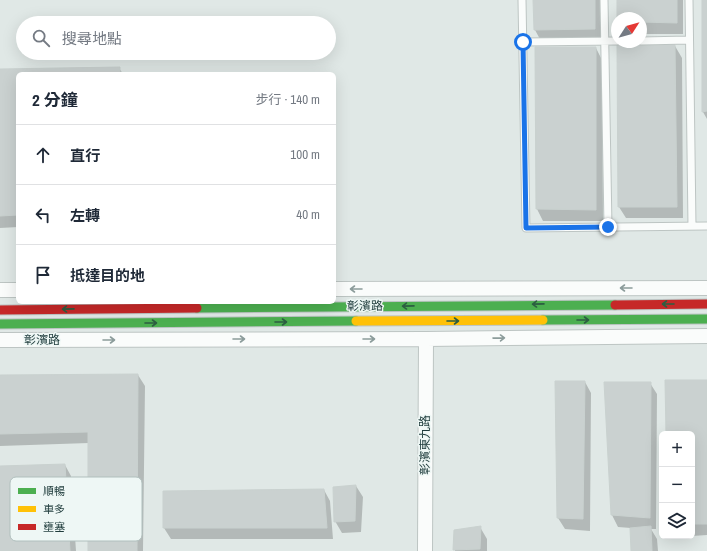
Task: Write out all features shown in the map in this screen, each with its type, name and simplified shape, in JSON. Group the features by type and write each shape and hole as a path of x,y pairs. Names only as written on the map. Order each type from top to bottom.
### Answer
{"street":[{"name":"彰濱路","path":"336,289 707,288"},
{"path":"0,290 16,290"},
{"name":"彰濱路","path":"0,310 707,304"},
{"name":"彰濱路","path":"0,324 707,319"},
{"name":"彰濱路","path":"0,340 426,339 707,336"},
{"name":"彰濱東九路","path":"425,551 426,339"}],"lane":[{"path":"522,0 526,228 707,226"},
{"path":"604,0 608,227"},
{"path":"689,0 692,226"},
{"path":"647,41 689,40"},
{"path":"523,42 611,41"}],"building":[{"path":"533,0 595,0 595,29 534,30"},
{"path":"617,0 677,0 677,23 647,22 647,12 617,12"},
{"path":"702,0 707,0 707,111 702,112"},
{"path":"647,45 675,45 677,207 618,207 617,48 647,48"},
{"path":"535,47 596,47 596,210 536,209"},
{"path":"120,67 120,72 16,72 16,215 0,216 0,69"},
{"path":"138,374 137,477 88,477 88,432 0,434 0,375"},
{"path":"665,380 707,380 707,524 695,524 695,431 666,431"},
{"path":"555,381 585,381 583,519 557,518"},
{"path":"604,382 651,382 650,518 611,515"},
{"path":"65,464 66,477 10,477 10,541 69,541 70,551 0,551 0,466"},
{"path":"356,485 355,521 334,522 333,487"},
{"path":"324,489 327,528 163,528 163,491"},
{"path":"481,526 480,549 453,550 454,530"},
{"path":"651,526 652,551 631,551 630,528"},
{"path":"88,541 137,541 137,551 88,551"}],"traffic: fast":[{"path":"197,308 615,305"},
{"path":"543,320 707,319"},
{"path":"0,324 356,321"}],"traffic: slow":[{"path":"356,321 543,320"}],"traffic: jam":[{"path":"615,305 707,304"},
{"path":"0,310 197,308"}],"route":[{"path":"523,42 526,228 608,227"}]}
